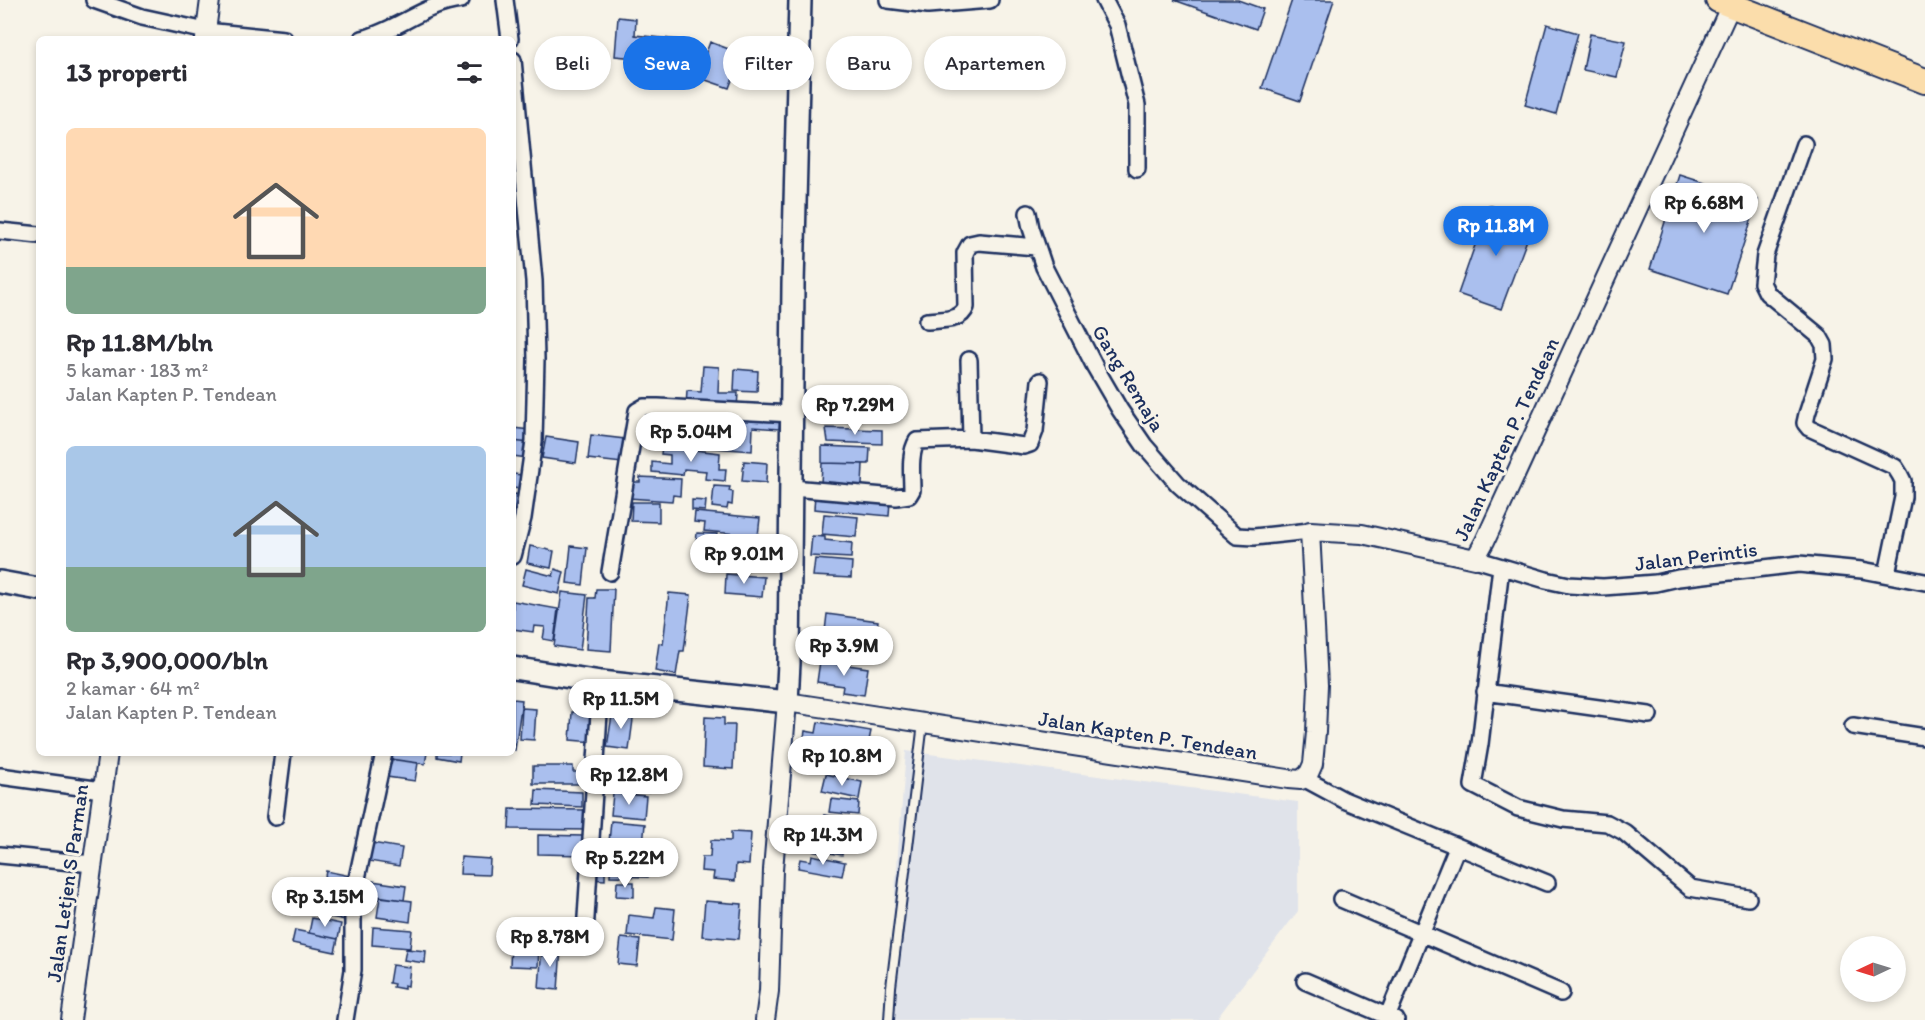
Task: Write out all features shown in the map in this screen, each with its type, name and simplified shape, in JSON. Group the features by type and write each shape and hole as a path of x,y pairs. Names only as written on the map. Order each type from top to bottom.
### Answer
{"main road":[{"path":"516,668 601,682 787,702 800,0"},
{"path":"1727,2 1925,81"},
{"path":"0,582 36,588"}],"street":[{"path":"94,0 142,18 205,35 225,36"},
{"path":"205,35 210,0"},
{"path":"391,34 432,6 461,0"},
{"path":"506,0 510,36"},
{"path":"888,0 928,5 990,0"},
{"path":"1104,0 1117,25 1137,105 1137,170"},
{"name":"Jalan Kapten P. Tendean","path":"1310,531 1362,534 1474,559 1504,499 1727,2"},
{"path":"516,92 534,281 536,359 534,441 523,518 516,545"},
{"path":"1804,144 1765,255 1762,283 1767,293 1819,336 1824,345 1826,359 1806,414 1805,423 1809,429 1895,467 1903,480 1903,497 1887,574"},
{"name":"Gang Remaja","path":"1028,213 1036,247 1071,320 1120,410 1144,445 1178,484 1237,536 1254,537 1310,531"},
{"path":"0,231 36,235"},
{"path":"927,321 956,318 964,312 966,306 965,253 970,244 979,242 1036,247"},
{"path":"969,360 971,439"},
{"path":"792,488 904,497 912,490 914,446 917,441 971,439 1024,446 1030,444 1035,431 1040,381"},
{"path":"610,572 637,411 644,407 658,407 792,414"},
{"path":"1310,531 1318,685 1312,782 1344,800 1547,883"},
{"name":"Jalan Perintis","path":"1474,559 1569,585 1603,587 1656,583 1678,578 1799,564 1887,574 1925,582"},
{"path":"1501,567 1473,785 1518,808 1563,819 1607,824 1624,832 1690,888 1748,898"},
{"path":"585,933 601,682"},
{"path":"1485,692 1649,714"},
{"path":"765,1020 769,991 773,870 787,702"},
{"name":"Jalan Kapten P. Tendean","path":"787,702 1312,782"},
{"path":"1853,726 1925,737"},
{"name":"Jalan Letjen S Parman","path":"71,1020 108,756"},
{"path":"275,817 283,756"},
{"path":"345,1020 353,970 353,897 383,756"},
{"path":"0,776 102,790"},
{"path":"1305,981 1390,1019 1457,847"},
{"path":"0,855 92,864"},
{"path":"1341,899 1561,993"}],"lane":[{"path":"889,1020 923,723"}],"shaded area":[{"path":"906,751 1298,802 1298,911 1218,1017 1220,1020 885,1020"}],"building":[{"path":"1174,0 1238,0 1263,9 1256,29"},
{"path":"1292,0 1334,0 1300,101 1262,88"},
{"path":"618,17 636,19 635,35 644,36 623,36 623,57 615,56"},
{"path":"1547,24 1578,33 1556,114 1525,105"},
{"path":"1590,34 1626,41 1617,77 1583,70"},
{"path":"711,42 723,47 723,86 711,82"},
{"path":"1680,175 1758,200 1727,294 1650,269"},
{"path":"1489,205 1534,221 1501,309 1458,294"},
{"path":"703,366 719,367 718,393 738,393 737,409 686,406 687,391 701,392"},
{"path":"735,369 758,371 757,392 734,391"},
{"path":"694,412 780,418 779,429 753,427 752,451 691,446"},
{"path":"516,428 530,430 529,443 516,441"},
{"path":"826,428 882,430 882,444 828,442"},
{"path":"591,435 625,439 622,463 588,459"},
{"path":"546,437 579,442 576,463 542,458"},
{"path":"516,441 529,443 527,458 516,456"},
{"path":"662,446 720,453 719,469 726,469 725,481 705,479 706,471 684,469 683,475 652,472 652,462 670,464 670,455 661,454"},
{"path":"822,446 870,448 869,464 822,463"},
{"path":"744,461 767,463 766,483 742,481"},
{"path":"822,463 863,464 862,485 821,484"},
{"path":"516,474 522,475 520,489 516,488"},
{"path":"640,477 681,479 680,496 673,495 672,501 628,498 629,482 640,482"},
{"path":"714,486 730,487 729,491 733,492 732,505 728,504 727,509 712,507"},
{"path":"516,494 524,495 522,512 516,511"},
{"path":"815,494 890,501 889,516 814,509"},
{"path":"692,500 706,501 705,511 692,510"},
{"path":"632,502 659,502 659,522 631,521"},
{"path":"695,512 760,518 758,536 704,531 705,523 694,522"},
{"path":"824,514 858,517 856,537 822,534"},
{"path":"697,533 717,534 715,553 695,552"},
{"path":"812,536 852,543 851,558 810,556"},
{"path":"530,546 554,551 551,568 527,563"},
{"path":"571,546 587,548 583,585 567,583"},
{"path":"815,559 852,562 851,578 813,576"},
{"path":"526,569 553,576 555,569 564,572 559,594 522,585"},
{"path":"726,574 764,577 762,597 725,594"},
{"path":"596,589 614,589 611,651 586,649 589,598 595,598"},
{"path":"562,592 587,595 580,650 554,646"},
{"path":"669,593 691,595 684,651 680,651 676,675 655,671 659,643 663,644"},
{"path":"516,602 558,609 554,641 543,639 545,627 534,626 533,632 516,629"},
{"path":"827,614 878,621 874,655 857,653 859,636 825,631"},
{"path":"821,640 853,644 851,662 819,658"},
{"path":"820,661 868,668 864,695 842,692 843,686 817,682"},
{"path":"516,699 522,700 516,743"},
{"path":"578,701 590,701 589,713 594,713 593,742 570,740 572,712 578,712"},
{"path":"522,708 536,709 534,740 520,739"},
{"path":"613,709 634,712 629,750 607,747"},
{"path":"705,717 724,718 724,725 735,725 733,769 703,767"},
{"path":"818,722 871,731 866,755 803,744 805,731 816,733"},
{"path":"390,756 426,756 425,764 390,759"},
{"path":"437,756 460,756 459,761"},
{"path":"390,759 418,763 415,781 387,777"},
{"path":"533,766 573,766 573,772 585,772 585,784 533,784"},
{"path":"613,769 651,773 649,792 611,788"},
{"path":"826,774 862,782 859,799 822,791"},
{"path":"536,790 582,792 582,807 535,805"},
{"path":"613,793 646,796 644,818 611,815"},
{"path":"831,799 859,802 858,815 829,812"},
{"path":"510,809 588,810 587,830 509,829"},
{"path":"824,815 861,820 858,836 822,831"},
{"path":"611,821 645,824 643,845 609,842"},
{"path":"731,832 751,833 749,865 736,864 735,881 713,879 714,872 701,871 702,857 710,857 711,840 731,841"},
{"path":"813,834 845,839 842,855 810,850"},
{"path":"538,835 584,836 584,855 538,854"},
{"path":"372,843 402,848 399,866 369,861"},
{"path":"611,853 649,855 648,877 610,876"},
{"path":"812,855 845,862 842,876 798,868 800,859 811,861"},
{"path":"461,857 490,859 489,875 460,874"},
{"path":"590,858 605,859 605,880 589,879"},
{"path":"326,871 355,877 351,893 323,887"},
{"path":"372,881 406,886 404,900 370,895"},
{"path":"617,882 634,882 634,897 616,896"},
{"path":"380,897 412,901 410,922 377,917"},
{"path":"323,900 349,905 346,920 320,915"},
{"path":"705,901 742,904 739,939 702,936"},
{"path":"656,907 675,909 672,940 627,935 629,915 654,918"},
{"path":"312,918 341,924 338,939 309,933"},
{"path":"373,927 412,930 410,948 372,945"},
{"path":"295,930 338,939 335,952 292,943"},
{"path":"621,938 640,940 637,966 618,964"},
{"path":"511,944 539,946 538,967 510,966"},
{"path":"542,946 561,948 558,990 539,988"},
{"path":"406,949 426,951 425,963 404,960"},
{"path":"392,965 410,967 408,986 404,985 404,989 393,987 394,984 389,983"}]}
